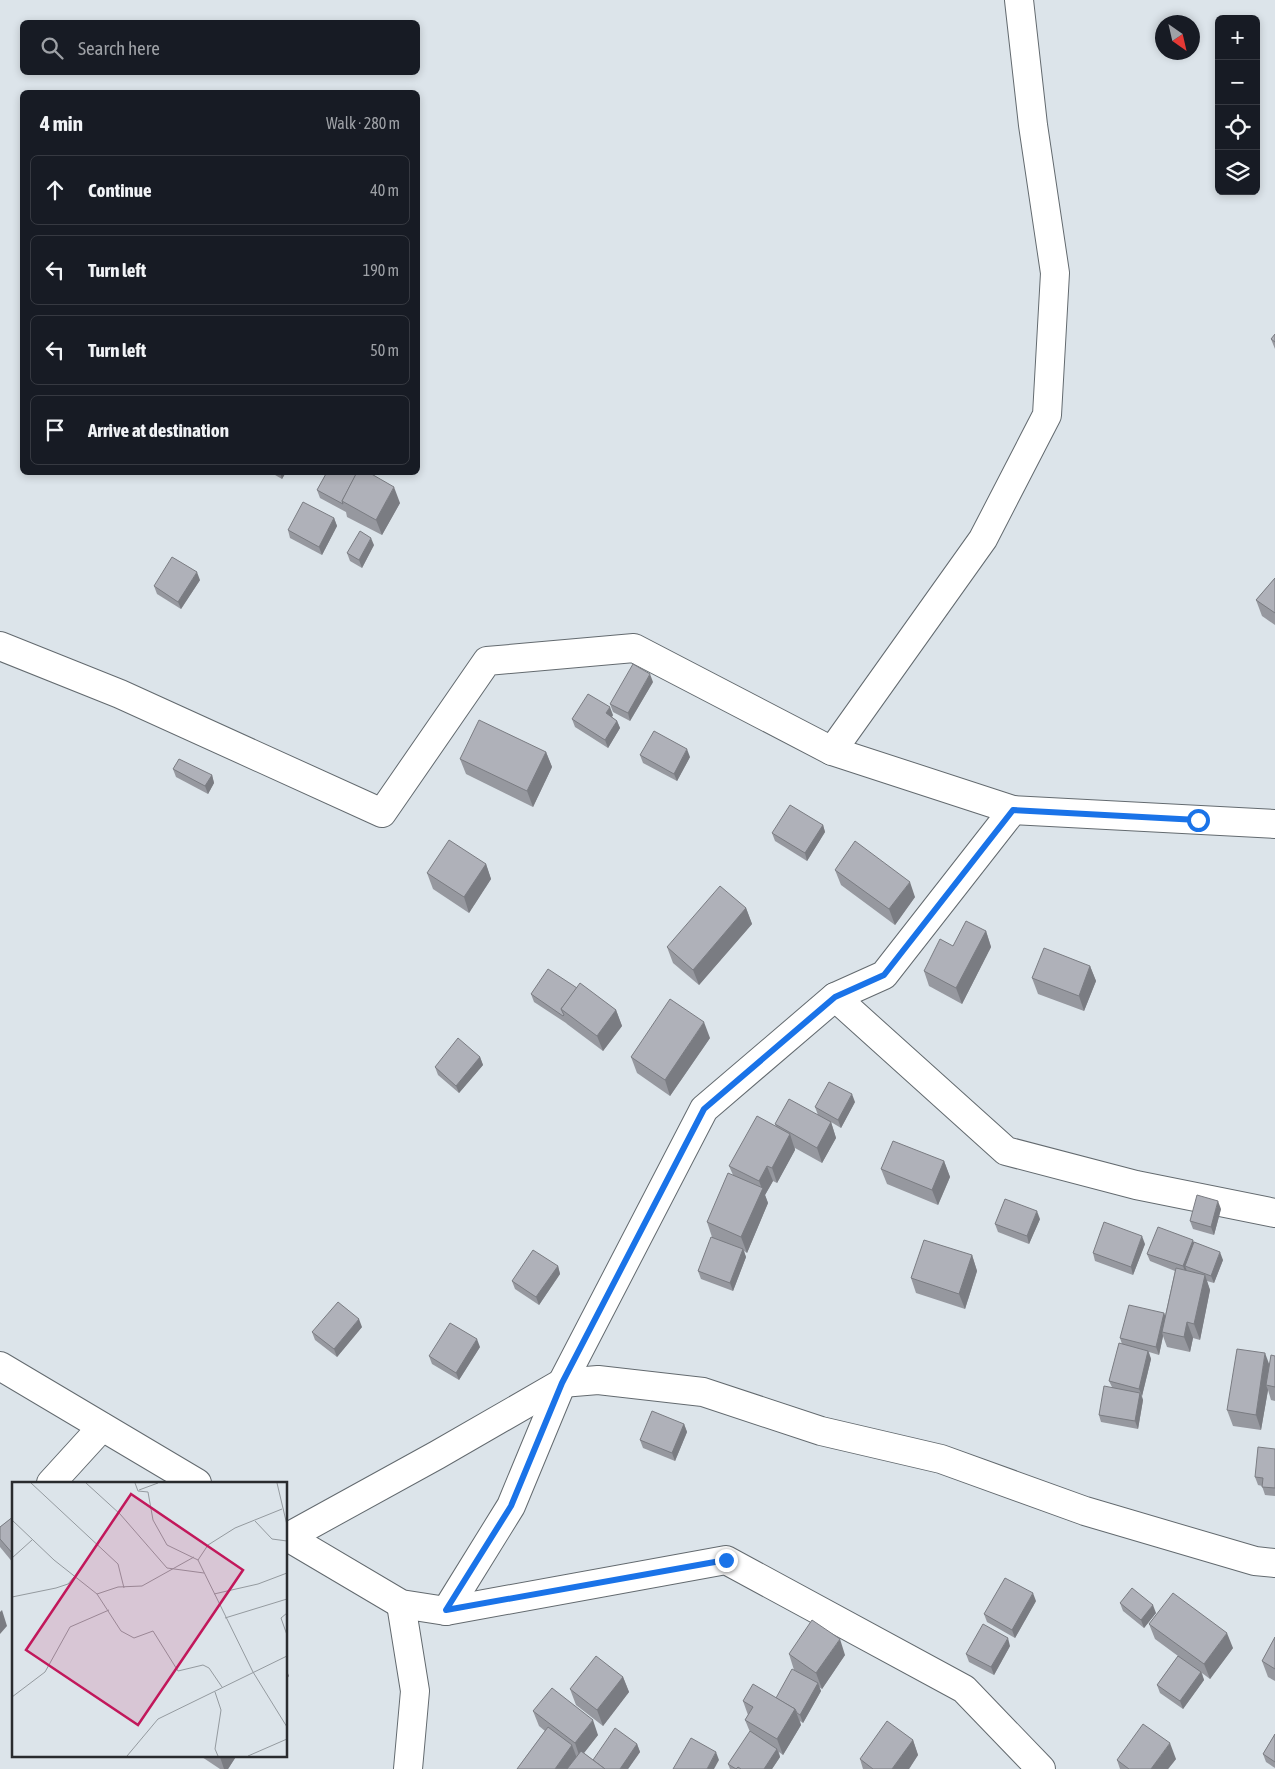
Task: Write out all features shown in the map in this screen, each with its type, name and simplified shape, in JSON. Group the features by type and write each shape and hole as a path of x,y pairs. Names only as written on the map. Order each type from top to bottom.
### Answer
{"street":[{"path":"832,751 983,539 1047,415 1055,273 1033,125 1019,0"},
{"path":"0,646 120,694 382,813 487,662 634,648 832,751 1013,810 1275,824"},
{"path":"446,1610 511,1506 562,1383 704,1109 835,997 884,975 1013,810"},
{"path":"835,997 1006,1151 1136,1185 1275,1213"},
{"path":"0,1366 195,1482"},
{"path":"288,1535 437,1455 562,1383 598,1380 703,1392 821,1431 941,1458 1085,1512 1255,1561 1275,1563"},
{"path":"52,1482 102,1427"},
{"path":"288,1537 402,1604 446,1610 726,1560 964,1689 1041,1769"},
{"path":"402,1604 415,1691 408,1769"}],"building":[{"path":"1275,334 1275,342 1271,339"},
{"path":"325,475 356,475 342,501 343,504 317,490"},
{"path":"355,475 373,475 394,487 376,520 342,501"},
{"path":"303,502 334,518 319,547 288,530"},
{"path":"360,531 371,538 359,560 347,553"},
{"path":"172,557 197,572 178,602 154,586"},
{"path":"1275,578 1275,613 1256,600"},
{"path":"633,664 650,674 628,713 610,704"},
{"path":"588,694 610,707 606,713 617,721 605,740 572,719"},
{"path":"479,720 546,752 527,791 460,759"},
{"path":"654,731 687,749 674,774 640,755"},
{"path":"179,759 212,775 205,786 173,769"},
{"path":"790,805 823,825 805,853 772,833"},
{"path":"449,840 486,864 464,897 427,873"},
{"path":"855,841 910,882 889,909 835,870"},
{"path":"720,886 746,908 693,970 667,947"},
{"path":"966,921 986,931 956,988 924,971 940,939 953,946"},
{"path":"1044,948 1090,966 1079,996 1032,978"},
{"path":"548,969 577,988 561,1009 563,1016 531,994"},
{"path":"580,983 616,1010 597,1036 561,1009"},
{"path":"670,999 704,1022 665,1080 631,1057"},
{"path":"458,1038 480,1057 456,1086 435,1067"},
{"path":"829,1082 852,1094 838,1120 815,1107"},
{"path":"789,1099 831,1122 817,1148 775,1124"},
{"path":"757,1116 790,1134 772,1168 767,1166 759,1181 729,1166"},
{"path":"893,1141 944,1161 932,1190 881,1169"},
{"path":"728,1173 763,1188 741,1237 707,1222"},
{"path":"1197,1195 1218,1201 1211,1227 1190,1221"},
{"path":"1005,1199 1037,1211 1027,1236 995,1224"},
{"path":"1104,1222 1142,1236 1131,1267 1093,1253"},
{"path":"1158,1227 1193,1240 1183,1266 1147,1254"},
{"path":"711,1237 743,1249 730,1283 698,1271"},
{"path":"924,1240 972,1255 959,1294 911,1278"},
{"path":"1194,1242 1220,1252 1211,1276 1185,1266"},
{"path":"533,1250 558,1266 536,1297 512,1281"},
{"path":"1176,1268 1205,1275 1194,1324 1187,1322 1184,1337 1162,1332"},
{"path":"338,1302 359,1319 334,1349 312,1332"},
{"path":"1129,1305 1164,1313 1156,1347 1120,1338"},
{"path":"450,1323 477,1339 456,1373 429,1356"},
{"path":"1119,1343 1148,1351 1139,1389 1109,1381"},
{"path":"1237,1349 1265,1353 1256,1415 1227,1410"},
{"path":"1271,1355 1275,1356 1275,1387 1266,1385"},
{"path":"1104,1386 1140,1393 1135,1421 1099,1415"},
{"path":"652,1411 684,1424 672,1453 640,1440"},
{"path":"1258,1447 1275,1449 1275,1488 1262,1487 1263,1478 1255,1477"},
{"path":"12,1518 12,1553 0,1539 0,1527"},
{"path":"1005,1578 1033,1593 1012,1630 984,1614"},
{"path":"1132,1588 1153,1605 1141,1620 1120,1603"},
{"path":"1173,1593 1227,1633 1204,1664 1149,1624"},
{"path":"812,1620 840,1639 816,1673 789,1654"},
{"path":"983,1624 1008,1638 991,1667 966,1654"},
{"path":"1275,1637 1275,1669 1262,1661"},
{"path":"596,1656 623,1677 597,1710 570,1689"},
{"path":"1178,1656 1201,1672 1180,1701 1157,1685"},
{"path":"792,1669 818,1683 800,1715 795,1709 776,1698"},
{"path":"753,1684 795,1709 777,1739 745,1720 753,1707 743,1701"},
{"path":"552,1688 593,1720 575,1743 533,1711"},
{"path":"887,1721 913,1740 892,1769 873,1769 860,1759"},
{"path":"1143,1724 1170,1743 1151,1769 1129,1769 1117,1760"},
{"path":"548,1727 572,1745 555,1769 517,1769"},
{"path":"615,1728 637,1744 620,1769 605,1769 593,1760"},
{"path":"750,1731 777,1749 764,1769 741,1769 738,1767 736,1769 728,1764"},
{"path":"1275,1734 1275,1762 1263,1754"},
{"path":"691,1738 716,1752 707,1769 673,1769"},
{"path":"581,1751 605,1769 567,1769"}],"route":[{"path":"726,1560 446,1610 511,1506 562,1383 704,1109 835,997 884,975 1013,810 1198,820"}]}
